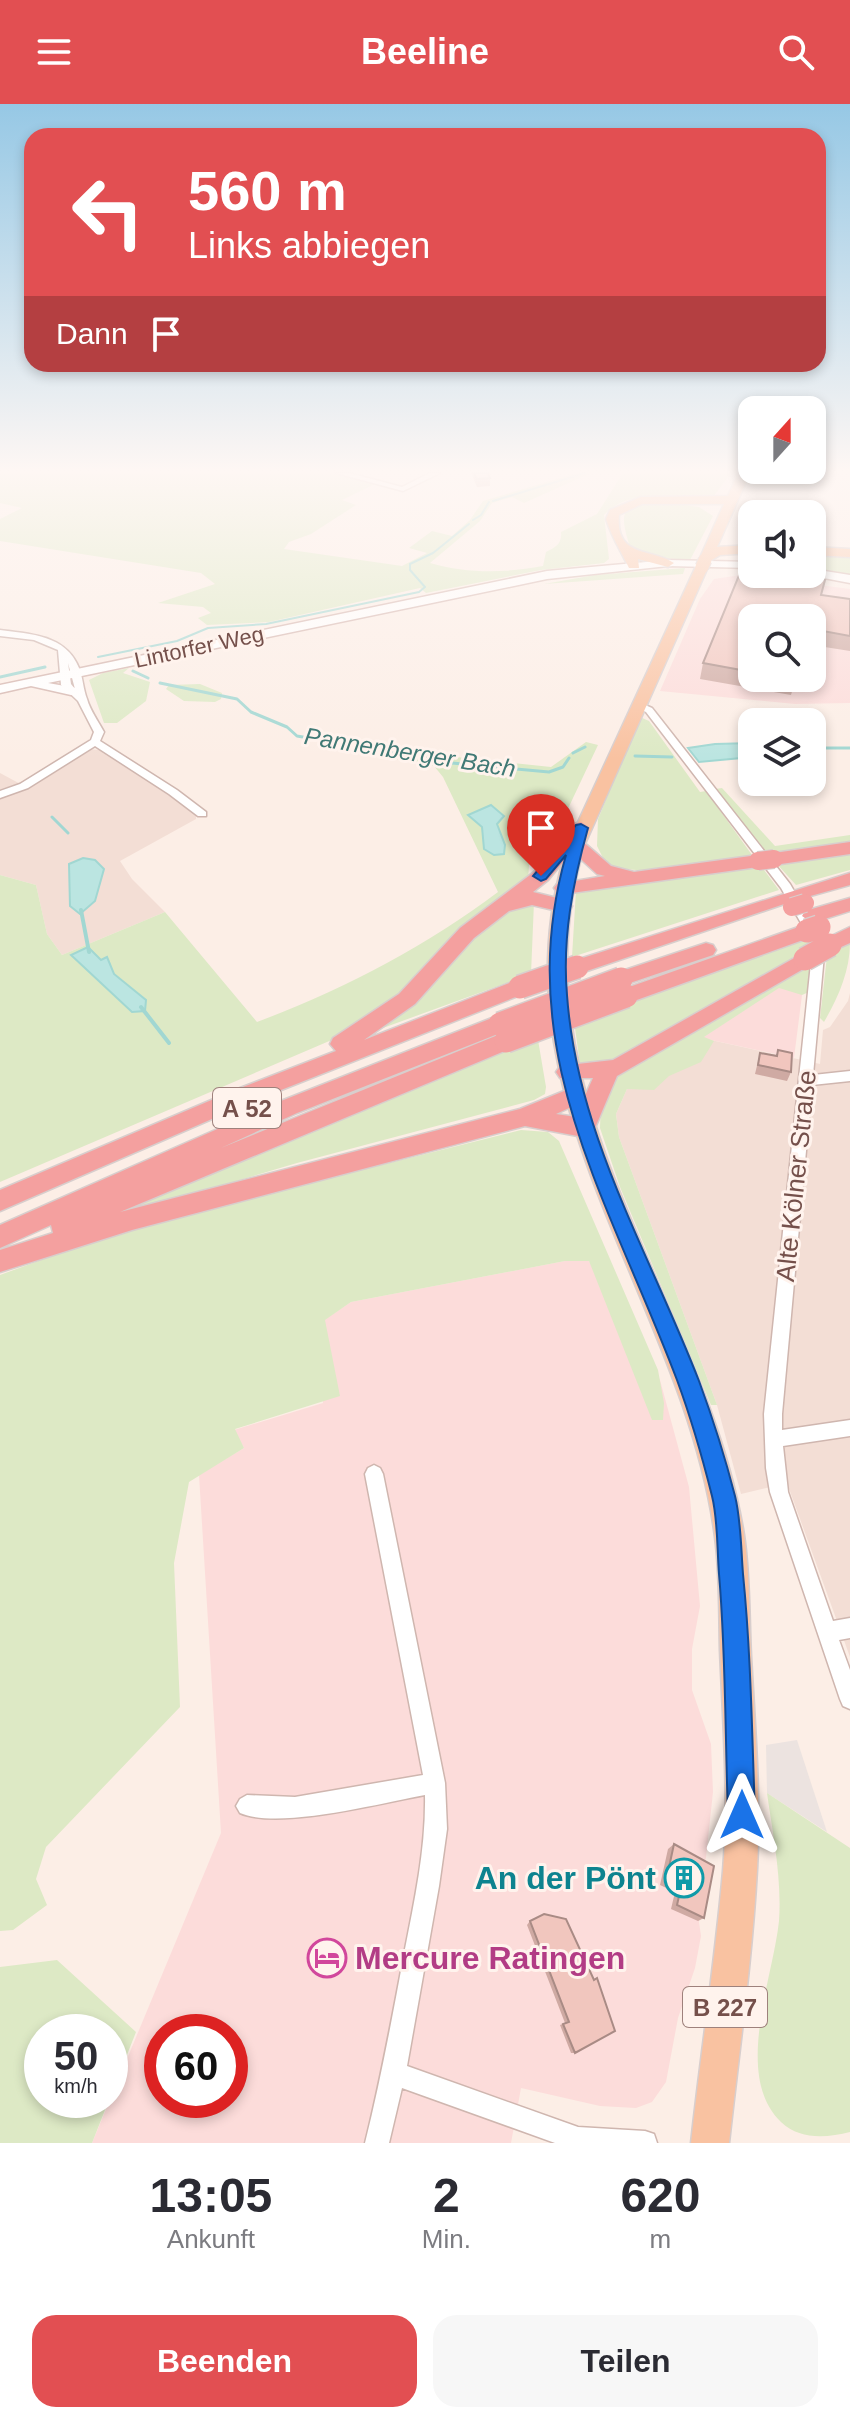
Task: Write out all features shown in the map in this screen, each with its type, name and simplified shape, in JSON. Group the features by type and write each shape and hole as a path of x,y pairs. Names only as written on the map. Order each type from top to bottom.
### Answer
{"highway":[{"path":"243,1096 282,1071 346,1041 385,1016 417,989 467,933 541,876 579,836 604,870 638,878"},
{"path":"495,911 531,898 563,897 638,878 850,848"},
{"path":"0,1260 123,1199 501,1024 805,915 850,879"},
{"name":"A 52","path":"805,915 850,889"},
{"name":"A 52","path":"0,1237 289,1107 620,980 805,915 850,904"},
{"path":"805,915 850,934"},
{"path":"568,1072 608,1071 805,959 805,915"},
{"path":"0,1201 243,1096 577,967 805,915 850,916"},
{"name":"A 52","path":"0,1215 280,1093 501,1024"},
{"path":"525,1117 583,1128 608,1071"},
{"path":"0,1260 132,1219 525,1117 574,1096"}],"main road":[{"name":"Lintorfer Weg","path":"0,689 475,587 587,568"},
{"path":"574,1096 558,994 563,897 579,836 702,568"},
{"path":"826,575 850,579"},
{"path":"66,654 112,665"},
{"path":"29,683 76,696"},
{"name":"B 227","path":"574,1096 608,1197 696,1405 725,1501 730,1539 740,1723 740,1870 710,2143"}],"street":[{"path":"0,633 47,639 66,654 78,672 76,696"},
{"path":"0,795 24,786 95,742 99,732 63,676 66,654"},
{"name":"Alte Kölner Straße","path":"638,705 649,710 769,864 815,936 820,961 784,1290 774,1439 779,1492 850,1699"},
{"path":"95,742 202,814"},
{"path":"806,1081 850,1076"},
{"path":"774,1439 850,1428"},
{"path":"374,1474 435,1783 436,1829 394,2073 377,2143"},
{"path":"827,1632 850,1628"},
{"path":"247,1806 295,1808 435,1783"},
{"path":"394,2073 580,2141 645,2143"}],"shaded area":[{"path":"738,575 738,588 826,586 850,589 850,703 795,704 660,691 700,599 714,579"},
{"path":"88,749 100,750 185,803 196,814 196,819 120,861 132,879 165,912 62,955 47,934 36,885 0,875 0,773 26,787"},
{"path":"799,974 802,995 794,1058 702,1038"},
{"path":"850,993 850,1657 787,1483 741,1494 717,1405 619,1137 616,1114 627,1089 702,1038 820,1064 823,1030 830,1027"},
{"path":"565,1261 589,1261 660,1380 689,1487 700,1606 692,1649 692,1690 711,1744 713,1792 699,1922 701,1936 695,1968 678,2018 666,2082 652,2102 636,2108 600,2106 521,2088 511,2143 92,2143 102,2118 128,2118 128,2056 144,2018 144,2118 248,2118 248,2014 146,2014 221,1833 199,1475 244,1448 234,1430 323,1403 324,1320 351,1302"},
{"path":"797,1740 827,1832 767,1793 766,1745"}],"green space":[{"path":"171,568 454,568 486,571 558,568 426,593 420,588 269,622 207,625 198,618 211,613 203,607 158,603 215,584 201,573"},
{"path":"685,568 683,574 544,584 595,575"},
{"path":"826,568 850,568 850,575 826,571"},
{"path":"129,668 123,673 150,682 146,701 117,723 104,723 89,680 103,673"},
{"path":"200,684 222,693 221,699 215,702 184,701 166,689 169,685"},
{"path":"640,717 649,721 700,792 706,791 752,855 651,871 608,868 597,846 598,819"},
{"path":"586,742 598,745 557,832 529,865 528,882 413,983 348,1033 0,1182 0,875 36,885 47,934 62,955 165,912 257,1022 382,966 442,931 498,892 443,777 434,766 390,758 410,750 428,751 551,767"},
{"path":"722,788 775,846 850,835 850,841 766,854 715,789"},
{"path":"850,852 850,870 796,885 776,863"},
{"path":"761,866 779,890 572,957 576,890"},
{"path":"534,902 531,974 372,1032 469,939 513,910"},
{"path":"805,938 811,945 770,973 610,1063 580,1064 574,1021"},
{"path":"850,943 842,984 824,1022 820,1018 827,956"},
{"path":"812,962 809,992 802,995 779,988 704,1037 714,1041 701,1062 669,1076 654,1090 627,1089 616,1114 619,1137 717,1405 711,1405 620,1187 600,1128 601,1098 615,1077 634,1064"},
{"path":"537,1034 546,1087 545,1094 534,1100 297,1163 82,1227"},
{"path":"521,1130 548,1132 559,1141 658,1370 664,1403 663,1420 652,1420 589,1261 565,1261 351,1302 325,1320 340,1396 235,1429 244,1448 189,1482 174,1563 180,1707 46,1847 36,1879 47,1905 13,1930 0,1931 0,1275 126,1229"},
{"path":"767,1793 850,1848 850,2132 832,2136 805,2135 788,2128 767,2103 760,2079 760,2026 780,1905"},
{"path":"57,1960 116,2014 24,2014 24,2118 102,2118 92,2143 0,2143 0,1967"},
{"path":"128,2025 136,2032 128,2052"}],"water":[{"path":"738,743 738,758 699,762 688,748"},
{"path":"491,805 504,816 497,824 505,845 504,854 494,855 484,849 482,827 468,815"},
{"path":"83,858 95,860 104,869 95,901 80,914 70,906 69,864"},
{"path":"88,947 101,960 107,957 114,974 146,1000 145,1011 132,1012 71,955"}],"building":[{"path":"738,578 738,588 823,588 821,595 850,599 850,636 826,632 826,604 738,604 738,669 703,663"},
{"path":"778,1050 792,1053 791,1072 758,1065 760,1053 777,1056"},
{"name":"An der Pönt","path":"674,1844 714,1866 704,1918 677,1905 681,1887 666,1881"},
{"path":"544,1914 566,1919 594,1980 597,1978 615,2031 575,2053 563,2024 569,2022 530,1921"}],"waterway":[{"path":"98,657 177,641 208,628 266,624 419,592 425,587 410,568"},
{"path":"0,677 45,667"},
{"name":"Pannenberger Bach","path":"133,671 148,678"},
{"name":"Pannenberger Bach","path":"160,683 237,699 251,712 287,727 297,736 452,763 549,772 563,767 569,758"},
{"name":"Pannenberger Bach","path":"573,753 585,747"},
{"name":"Pannenberger Bach","path":"826,748 850,748"},
{"name":"Pannenberger Bach","path":"635,756 672,757"},
{"path":"52,817 68,833"},
{"path":"81,910 89,952"},
{"path":"141,1007 169,1043"}],"place":[{"name":"An der Pönt","path":"684,1878"},
{"name":"Mercure Ratingen","path":"327,1958"}],"route":[{"path":"541,876 581,828 564,888 559,958 558,994 568,1072 583,1128 608,1197 687,1378 725,1501 734,1608 742,1815"}]}
